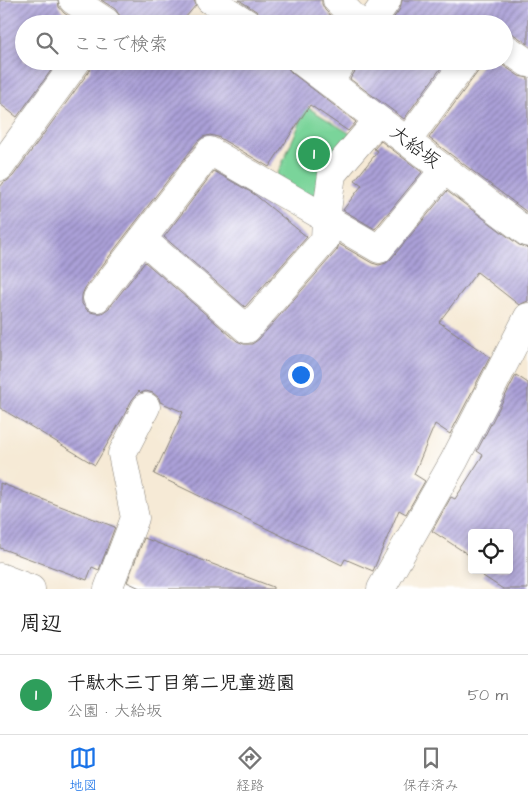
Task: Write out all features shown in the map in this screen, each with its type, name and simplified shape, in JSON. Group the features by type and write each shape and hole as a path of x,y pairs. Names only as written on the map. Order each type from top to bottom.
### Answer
{"street":[{"path":"73,0 96,15"},
{"path":"210,0 234,15"},
{"path":"337,0 351,15"},
{"path":"376,15 387,0"},
{"path":"513,53 528,63"},
{"path":"0,167 70,70"},
{"path":"407,141 459,70"},
{"name":"大給坂","path":"336,72 378,120 528,234"},
{"path":"142,240 247,329 325,240 332,174 378,120"},
{"path":"97,298 210,151 379,249 444,170"},
{"path":"381,589 454,461 528,317"},
{"path":"108,589 135,518 122,454 146,408"},
{"path":"0,577 31,589"}],"green space":[{"path":"307,107 357,138 324,211 274,182"}],"building":[{"path":"0,0 58,0 59,7 67,15 15,15 15,70 51,70 17,117 0,104"},
{"path":"101,0 194,0 196,5 188,15 119,15 115,9"},
{"path":"239,0 322,0 325,10 330,15 259,15"},
{"path":"402,0 528,0 528,44 513,34 513,15 396,15 400,9"},
{"path":"90,70 290,70 356,122 348,131 310,105 269,167 218,137 210,135 203,137 85,288 82,295 82,304 88,311 102,313 109,308 145,262 237,341 244,344 252,344 259,339 337,250 339,244 372,263 379,265 386,263 447,191 519,245 528,248 528,301 519,305 477,272 439,322 490,357 450,434 435,424 414,474 425,481 406,514 399,510 373,571 345,559 342,565 154,474 183,412 160,402 159,398 153,393 146,391 141,393 139,391 95,465 0,408 0,187 13,176"},
{"path":"356,70 439,70 404,119 350,79"},
{"path":"479,70 510,70 519,76 528,78 528,213 429,138"},
{"path":"381,141 422,172 375,229 343,210 362,185 355,180 378,151 374,149"},
{"path":"214,171 254,194 307,237 245,307 164,237"},
{"path":"516,375 528,383 528,589 503,589 483,576 484,574 513,574 513,529 468,529 468,554 432,531 451,497 455,499 483,455 477,451"},
{"path":"0,483 115,527 99,570 92,567 87,580 0,548"},
{"path":"144,538 273,587 273,589 142,589 127,582"}],"place":[{"name":"千駄木三丁目第二児童遊園","path":"314,154"}]}
